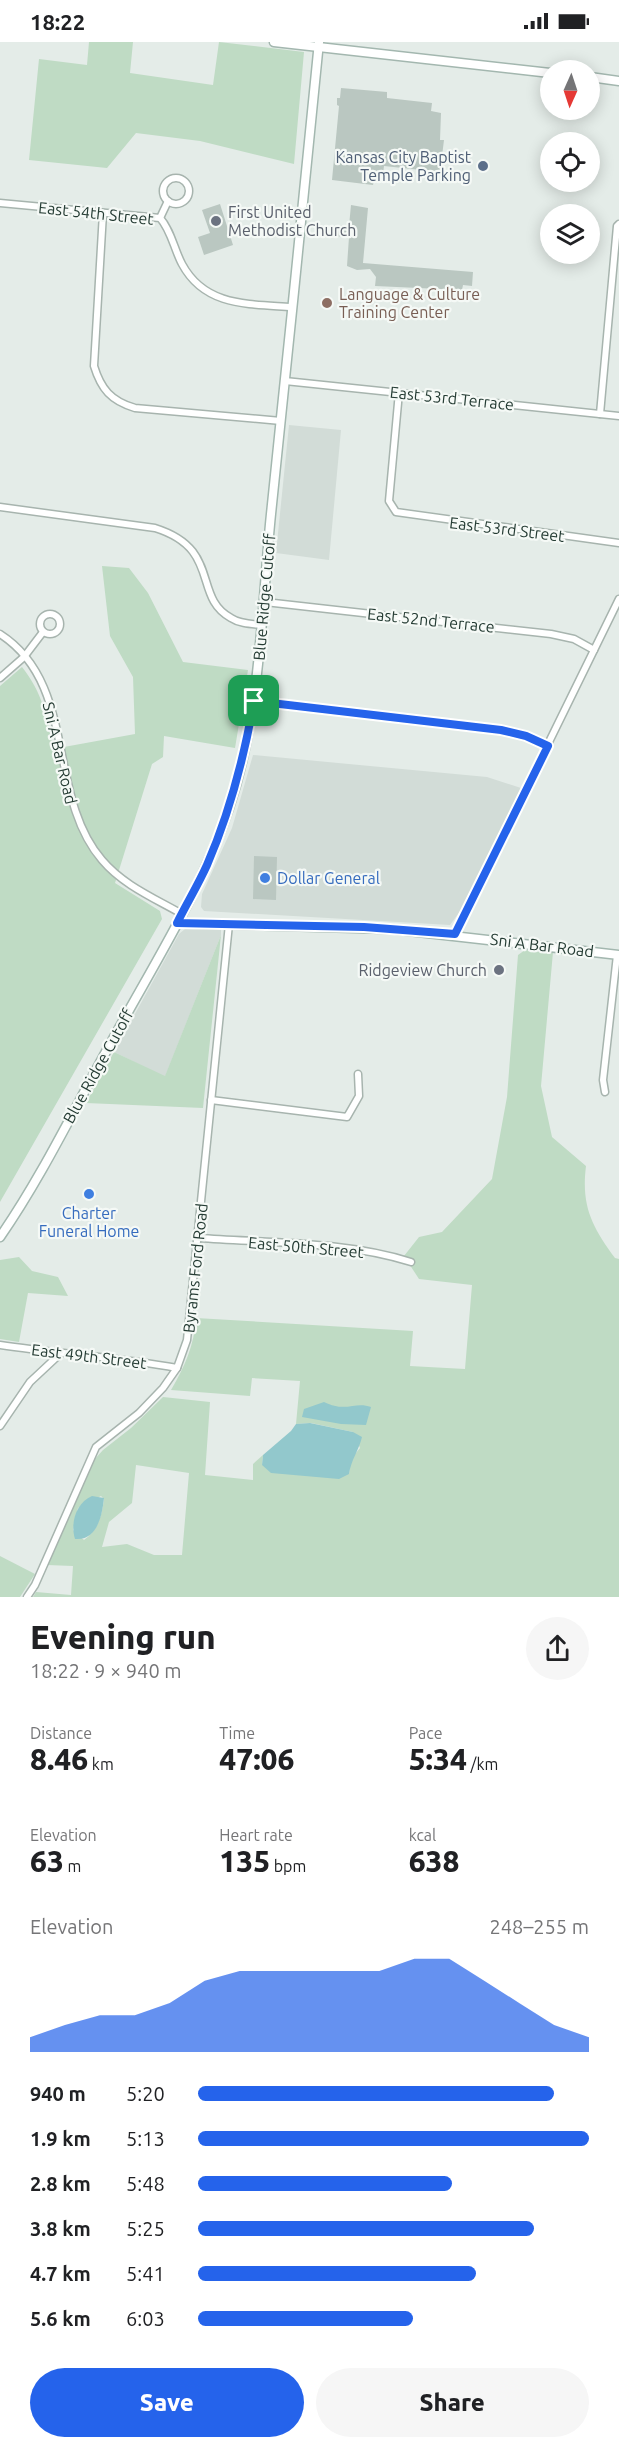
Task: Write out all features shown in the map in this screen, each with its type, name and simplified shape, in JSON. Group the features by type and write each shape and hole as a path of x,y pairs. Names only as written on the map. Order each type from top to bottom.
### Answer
{"main road":[{"path":"274,42 318,45 540,72"},
{"name":"Blue Ridge Cutoff","path":"0,1237 53,1147 182,914 206,866 229,809 241,767 254,701 265,602 318,45"},
{"path":"600,78 619,81"},
{"name":"Sni A Bar Road","path":"177,923 364,927 455,934 618,955"}],"street":[{"path":"171,179 183,181 188,188 186,199 176,204 168,201 164,194 164,185 171,179"},
{"path":"160,218 168,201"},
{"name":"East 54th Street","path":"0,203 160,218 183,266 204,291 230,302 292,307"},
{"path":"103,213 94,366 99,381 114,399 135,408 281,421"},
{"path":"600,414 616,226 619,224"},
{"name":"East 53rd Terrace","path":"285,381 619,416"},
{"name":"East 53rd Street","path":"399,392 389,501 396,513 619,543"},
{"path":"0,507 155,528 181,537 197,555 205,571 210,594 222,611 237,621 262,625"},
{"path":"455,934 619,599"},
{"name":"East 52nd Terrace","path":"265,602 551,634 574,639 594,650"},
{"path":"0,678 24,657 43,632"},
{"name":"Sni A Bar Road","path":"0,634 24,657 41,681 52,707 68,793 86,838 101,860 120,879 182,914"},
{"path":"254,701 501,730 526,736 548,746"},
{"name":"Byrams Ford Road","path":"27,1597 35,1585 96,1447 139,1413 163,1388 177,1368 187,1340 229,924"},
{"path":"605,1092 603,1080 618,955"},
{"path":"211,1100 347,1117 359,1096 358,1074"},
{"name":"East 50th Street","path":"199,1238 350,1249 389,1255 411,1262"},
{"name":"East 49th Street","path":"0,1345 60,1354 120,1358 177,1368"},
{"path":"0,1426 30,1382 60,1354"}],"shaded area":[{"path":"289,425 341,430 329,560 276,553"},
{"path":"253,755 487,777 521,788 461,910 450,925 204,911 201,907 202,894 232,828"},
{"path":"185,929 221,929 221,935 165,1077 114,1052 179,934"}],"green space":[{"path":"89,42 133,42 130,73 213,85 219,42 304,52 294,164 200,141 136,133 107,168 29,160 39,59 87,65"},
{"path":"102,566 129,568 148,593 183,662 248,670 235,748 164,736 163,757 152,764 115,883 160,911 162,919 0,1202 0,686 22,667 35,686 43,706 53,749 135,734 133,677 110,636"},
{"path":"221,935 203,1108 86,1103 114,1052 165,1076"},
{"path":"525,950 553,952 541,1086 552,1137 586,1166 585,1193 590,1215 607,1247 615,1258 619,1259 619,1597 33,1597 36,1592 71,1595 73,1566 47,1565 94,1460 163,1397 210,1402 205,1475 253,1480 253,1464 263,1455 262,1465 349,1474 351,1459 360,1448 353,1432 311,1423 296,1424 300,1381 252,1378 250,1396 171,1390 188,1356 196,1318 413,1331 410,1366 465,1369 472,1285 419,1279 404,1256 419,1237 442,1232 492,1179 507,1097 518,955","holes":["136,1465 189,1473 182,1555 154,1555 127,1544 102,1547 109,1522 132,1503","101,1496 104,1499 98,1522 93,1532 84,1540 73,1530 78,1508"]},
{"path":"19,1257 32,1271 58,1277 68,1296 28,1293 19,1342 0,1339 0,1260"},
{"path":"0,1556 35,1574 20,1597 0,1597"}],"water":[{"path":"324,1402 338,1407 360,1405 371,1407 366,1425 341,1424 302,1417 304,1409"},
{"path":"310,1423 353,1432 362,1437 349,1474 339,1479 271,1473 262,1465 263,1455 296,1424"},
{"path":"92,1496 104,1498 100,1519 89,1536 75,1539 73,1527 78,1508"}],"building":[{"path":"341,88 387,92 387,98 432,103 431,111 441,113 440,140 444,140 440,172 384,166 382,182 374,181 373,185 332,180 339,106 337,98 340,98"},
{"name":"First United Methodist Church","path":"220,204 233,245 204,255 198,237 210,233 202,210"},
{"path":"351,205 368,208 363,263 473,272 472,286 463,285 462,290 375,286 376,277 370,269 357,270 347,266 349,237 332,236 333,225 349,226"},
{"name":"Dollar General","path":"254,856 277,857 276,900 253,899"}],"place":[{"name":"Kansas City Baptist Temple Parking","path":"483,166"},
{"name":"First United Methodist Church","path":"216,221"},
{"name":"Language & Culture Training Center","path":"327,303"},
{"name":"Dollar General","path":"265,878"},
{"name":"Ridgeview Church","path":"499,970"},
{"name":"Charter Funeral Home","path":"89,1194"}],"route":[{"path":"254,701 501,730 526,736 548,746 455,934 364,927 177,923 206,866 229,809 241,767 254,701"}]}
